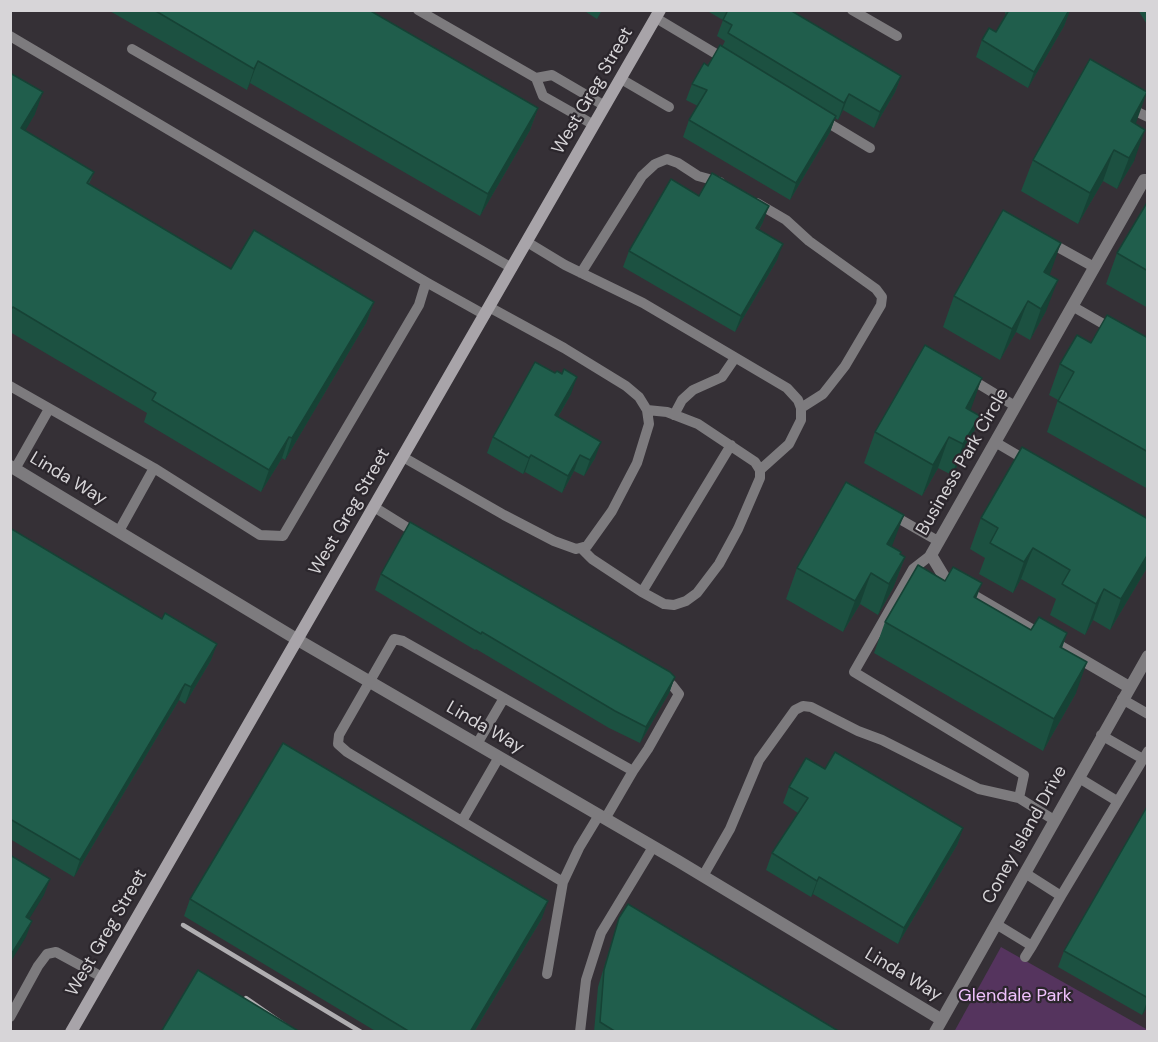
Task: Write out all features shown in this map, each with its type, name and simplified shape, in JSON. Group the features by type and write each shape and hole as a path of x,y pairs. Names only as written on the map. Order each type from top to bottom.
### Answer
{"main road":[{"name":"West Greg Street","path":"71,1032 658,14"}],"street":[{"name":"Business Park Circle","path":"1129,687 946,580 931,555 1144,180 1148,180"},
{"name":"Linda Way","path":"13,467 298,640 704,876 942,1020"},
{"name":"Coney Island Drive","path":"935,1032 1101,735 1129,687 1143,673 1148,656"}],"lane":[{"path":"418,10 536,78 543,96 594,125"},
{"path":"852,10 897,36"},
{"path":"658,14 737,67"},
{"path":"10,36 426,282 564,348 626,386 639,397 647,410 649,424 637,463 598,533 582,549 554,541 488,507 403,457"},
{"path":"132,49 512,268"},
{"path":"536,78 552,75 605,106"},
{"path":"621,79 669,107"},
{"path":"1119,102 1148,117"},
{"path":"809,110 870,148"},
{"path":"581,273 638,183 655,164 667,159 698,176 716,180 727,186"},
{"path":"748,197 786,220 809,241 876,290 882,297 881,305 845,366 823,394 801,408"},
{"path":"1033,233 1094,267"},
{"path":"528,242 581,273 643,303 787,388 798,400 801,420 789,444 760,470"},
{"path":"10,386 154,468 260,535 283,536 419,305 426,282"},
{"path":"1072,306 1119,333"},
{"path":"674,415 682,400 693,390 722,377 735,358"},
{"path":"955,370 1015,406"},
{"path":"13,467 49,409"},
{"path":"582,549 592,559 642,592 664,604 674,605 686,601 697,593 719,564 738,529 760,478 760,470 755,462 698,424 674,415 647,410"},
{"path":"995,442 1036,466"},
{"path":"642,592 731,445"},
{"path":"119,531 154,468"},
{"path":"374,507 433,543"},
{"path":"879,507 938,541"},
{"path":"931,555 913,569 854,672 1024,775 1019,798"},
{"path":"563,882 347,752 338,744 339,735 394,639 403,640 633,771"},
{"path":"547,974 563,882 579,848 648,749 679,694 672,685 654,672"},
{"path":"477,744 504,698"},
{"path":"1122,699 1148,714"},
{"path":"704,876 730,829 759,760 795,710 803,706 811,707 858,731 882,740 979,789 1019,798 1054,820"},
{"path":"1025,957 1145,755 1101,735"},
{"path":"462,821 499,757"},
{"path":"1078,777 1118,801"},
{"path":"580,1032 586,980 601,933 653,847"},
{"path":"1025,873 1061,896"},
{"path":"996,924 1032,946"},
{"path":"10,1017 38,966 48,954 56,952 102,977"}],"green space":[{"name":"Glendale Park","path":"1001,947 1148,1030 1147,1032 954,1032"}],"building":[{"path":"154,10 369,10 538,108 488,194 258,61 254,69"},
{"path":"728,10 790,10 901,76 880,112 849,94 844,103 728,33 732,25 723,20"},
{"path":"1009,10 1069,10 1034,72 982,40 989,28 996,32"},
{"path":"720,45 836,116 796,183 689,120 707,90 692,84 704,63 708,66"},
{"path":"1090,59 1147,92 1131,121 1145,130 1129,158 1114,150 1090,193 1033,160"},
{"path":"10,73 43,92 21,128 94,172 87,183 231,269 254,230 374,302 292,438 289,437 269,470 152,400 156,393 13,307 10,310"},
{"path":"712,173 769,206 756,228 783,244 741,316 629,251 671,179 699,196"},
{"path":"1148,201 1148,271 1117,253"},
{"path":"1003,210 1061,243 1044,272 1058,280 1041,309 1028,301 1012,329 954,296"},
{"path":"1107,315 1148,338 1148,452 1058,401 1074,372 1060,364 1077,335 1091,343"},
{"path":"925,345 982,378 966,408 980,416 963,444 949,437 933,465 875,432"},
{"path":"535,362 555,373 557,371 562,374 564,369 577,377 555,415 601,442 590,460 580,455 568,476 531,455 529,458 493,437"},
{"path":"1022,447 1148,519 1148,554 1121,599 1104,589 1096,604 1062,584 1070,570 1033,548 1024,562 990,543 998,528 981,518"},
{"path":"846,482 904,515 887,544 905,557 889,584 871,573 855,601 797,568"},
{"path":"410,522 670,672 675,677 646,727 482,632 481,634 381,574"},
{"path":"10,528 162,619 165,613 217,644 191,687 185,684 80,860 10,819"},
{"path":"918,565 945,581 953,567 982,583 974,597 1031,630 1039,617 1067,633 1060,647 1087,662 1054,719 885,622"},
{"path":"283,743 548,901 470,1032 410,1032 190,899"},
{"path":"835,752 963,828 904,928 819,877 817,881 772,853 808,798 789,787 806,758 825,769"},
{"path":"1148,805 1148,998 1064,951"},
{"path":"10,855 50,879 26,917 32,921 12,953 10,952"},
{"path":"628,904 840,1032 616,1032 600,1022 604,970 619,918"},
{"path":"198,970 300,1032 161,1032"}],"railway":[{"path":"183,925 361,1032"},
{"path":"246,998 295,1032"}]}
